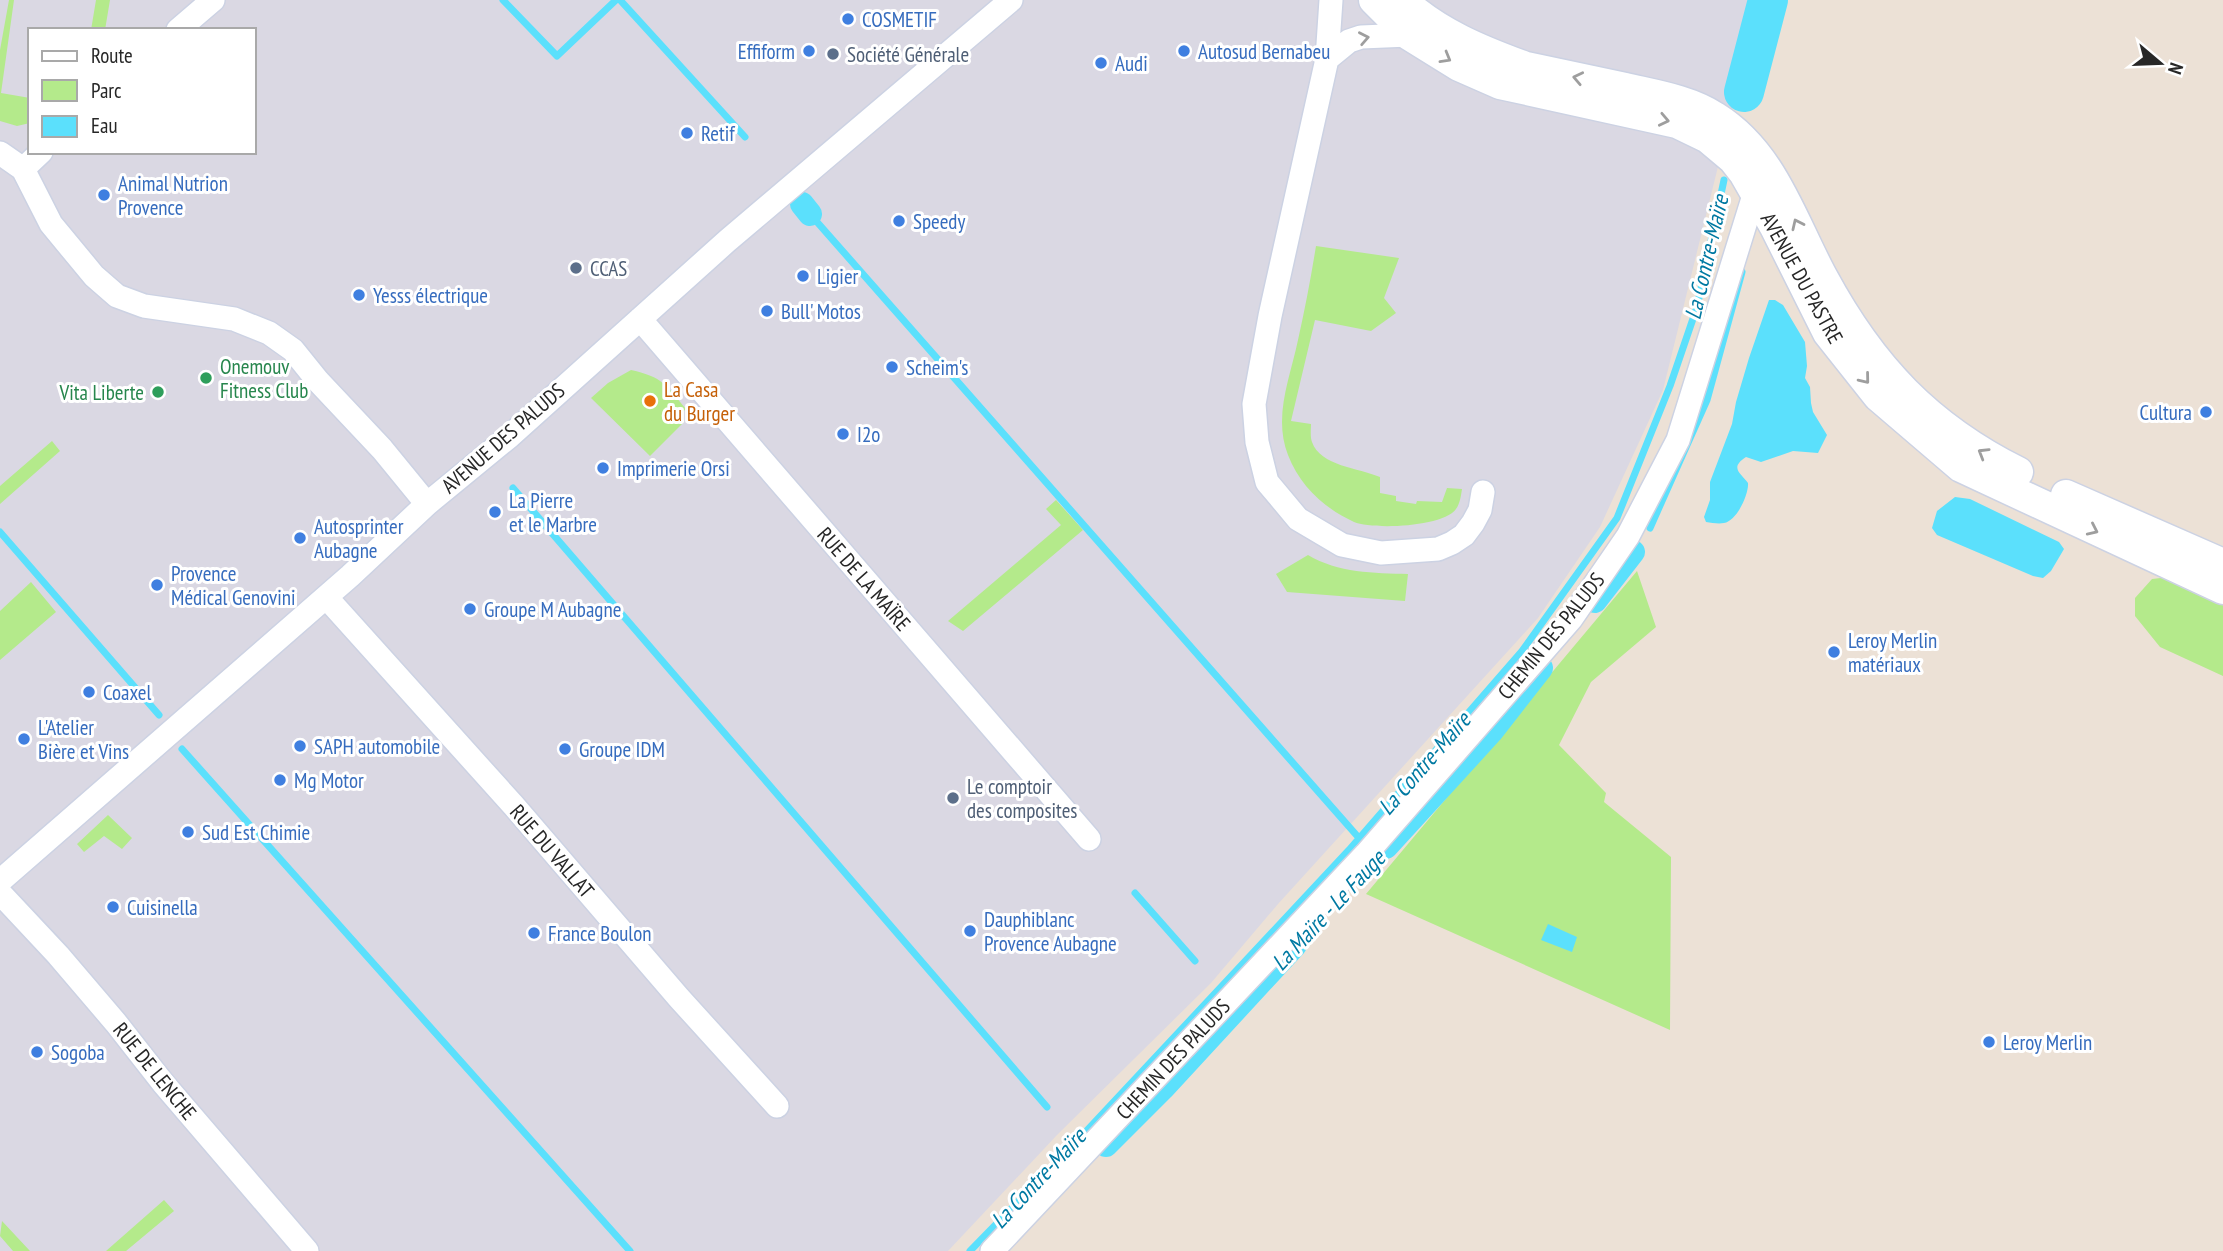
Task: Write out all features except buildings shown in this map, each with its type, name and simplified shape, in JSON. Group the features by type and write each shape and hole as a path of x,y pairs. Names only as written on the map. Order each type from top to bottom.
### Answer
{"street":[{"path":"180,28 213,0"},
{"name":"AVENUE DES PALUDS","path":"0,881 326,597 427,504 510,436 736,233 1011,0"},
{"path":"1331,0 1327,59 1269,316 1254,404 1256,442 1267,482 1298,519 1342,545 1381,553 1438,550 1452,543 1464,535 1473,523 1483,492"},
{"name":"AVENUE DU PASTRE","path":"1374,0 1409,35 1459,65 1500,84 1677,122 1708,138 1733,159 1755,192 1828,333 1878,396 1961,467 2223,589"},
{"name":"AVENUE DU PASTRE","path":"1402,0 1447,34 1508,61 1678,100 1714,116 1754,152 1783,195 1844,316 1867,349 1905,394 1983,454 2055,490 2223,564"},
{"path":"1327,59 1349,41 1361,37 1409,35"},
{"path":"0,153 23,169 51,224 94,276 117,296 145,306 234,319 269,333 293,350 318,381 382,449 427,504"},
{"path":"23,169 39,154"},
{"name":"CHEMIN DES PALUDS","path":"992,1251 1366,854 1571,619 1628,536 1678,440 1755,192"},
{"name":"RUE DE LA MAÏRE","path":"640,319 1089,839"},
{"name":"RUE DU VALLAT","path":"326,597 777,1106"},
{"name":"RUE DE LENCHE","path":"0,893 58,955 307,1251"}],"shaded area":[{"path":"0,0 1759,0 1663,390 1600,527 1538,618 1278,904 1211,983 1057,1135 948,1251 0,1251"}],"green space":[{"path":"9,0 14,0 1,93 28,98 28,123 17,126 0,121 0,50"},
{"path":"96,0 110,0 105,28 91,28"},
{"path":"1316,246 1399,258 1384,298 1396,313 1371,331 1315,320 1291,421 1311,424 1312,442 1316,450 1331,461 1380,477 1380,493 1396,496 1396,501 1416,504 1417,501 1442,502 1447,488 1462,489 1456,509 1449,515 1407,525 1376,526 1354,522 1314,495 1293,466 1284,441 1282,412"},
{"path":"631,370 663,383 686,409 677,417 684,422 650,456 591,398 608,383"},
{"path":"52,441 60,451 0,504 0,486"},
{"path":"1056,500 1083,530 963,631 948,621 1061,525 1046,509"},
{"path":"1308,555 1344,569 1408,574 1405,601 1287,592 1276,574"},
{"path":"1637,571 1656,627 1591,682 1559,745 1606,793 1604,802 1671,857 1670,1030 1366,894"},
{"path":"2178,576 2223,590 2223,676 2160,647 2135,616 2135,598 2152,579"},
{"path":"31,582 56,612 0,660 0,611"},
{"path":"108,815 132,838 122,849 104,836 84,852 77,844"},
{"path":"164,1200 174,1211 126,1251 106,1251"},
{"path":"2,1221 30,1251 13,1251 0,1236"}],"water":[{"path":"1769,300 1783,305 1805,342 1805,378 1810,387 1813,412 1827,435 1818,453 1793,451 1761,462 1746,457 1737,467 1748,483 1738,512 1724,523 1706,522 1704,517 1710,500 1710,482 1732,424 1749,358"},
{"path":"1955,497 1970,499 2059,542 2064,549 2051,571 2043,578 2033,576 1937,535 1932,528 1937,511"},
{"path":"1548,924 1577,937 1572,952 1541,940"}],"waterway":[{"path":"503,0 557,56 616,0"},
{"path":"620,0 745,137"},
{"path":"1744,92 1768,0"},
{"name":"La Contre-Maïre","path":"970,1251 1079,1139 1349,850 1522,651 1617,518 1670,386 1697,307 1724,180"},
{"path":"802,204 810,214"},
{"path":"810,214 1359,838"},
{"path":"1650,528 1707,400 1742,272"},
{"path":"513,488 1047,1107"},
{"path":"0,532 159,715"},
{"name":"La Maïre - Le Fauge","path":"1595,601 1633,552"},
{"name":"La Maïre - Le Fauge","path":"1386,847 1491,732 1541,668"},
{"path":"182,749 630,1251"},
{"path":"1135,893 1195,961"},
{"name":"La Maïre - Le Fauge","path":"1106,1145 1163,1088 1295,945"}],"place":[{"name":"COSMETIF","path":"848,19"},
{"name":"Effiform","path":"809,51"},
{"name":"Autosud Bernabeu","path":"1184,51"},
{"name":"Société Générale","path":"833,54"},
{"name":"Audi","path":"1101,63"},
{"name":"Retif","path":"687,133"},
{"name":"Animal Nutrion Provence","path":"104,195"},
{"name":"Speedy","path":"899,221"},
{"name":"CCAS","path":"576,268"},
{"name":"Ligier","path":"803,276"},
{"name":"Yesss électrique","path":"359,295"},
{"name":"Bull' Motos","path":"767,311"},
{"name":"Scheim's","path":"892,367"},
{"name":"Onemouv Fitness Club","path":"206,378"},
{"name":"Vita Liberte","path":"158,392"},
{"name":"La Casa du Burger","path":"650,401"},
{"name":"Cultura","path":"2206,412"},
{"name":"I2o","path":"843,434"},
{"name":"Imprimerie Orsi","path":"603,468"},
{"name":"La Pierre et le Marbre","path":"495,512"},
{"name":"Autosprinter Aubagne","path":"300,538"},
{"name":"Provence Médical Genovini","path":"157,585"},
{"name":"Groupe M Aubagne","path":"470,609"},
{"name":"Leroy Merlin matériaux","path":"1834,652"},
{"name":"Coaxel","path":"89,692"},
{"name":"L'Atelier Bière et Vins","path":"24,739"},
{"name":"SAPH automobile","path":"300,746"},
{"name":"Groupe IDM","path":"565,749"},
{"name":"Mg Motor","path":"280,780"},
{"name":"Le comptoir des composites","path":"953,798"},
{"name":"Sud Est Chimie","path":"188,832"},
{"name":"Cuisinella","path":"113,907"},
{"name":"Dauphiblanc Provence Aubagne","path":"970,931"},
{"name":"France Boulon","path":"534,933"},
{"name":"Leroy Merlin","path":"1989,1042"},
{"name":"Sogoba","path":"37,1052"}]}
